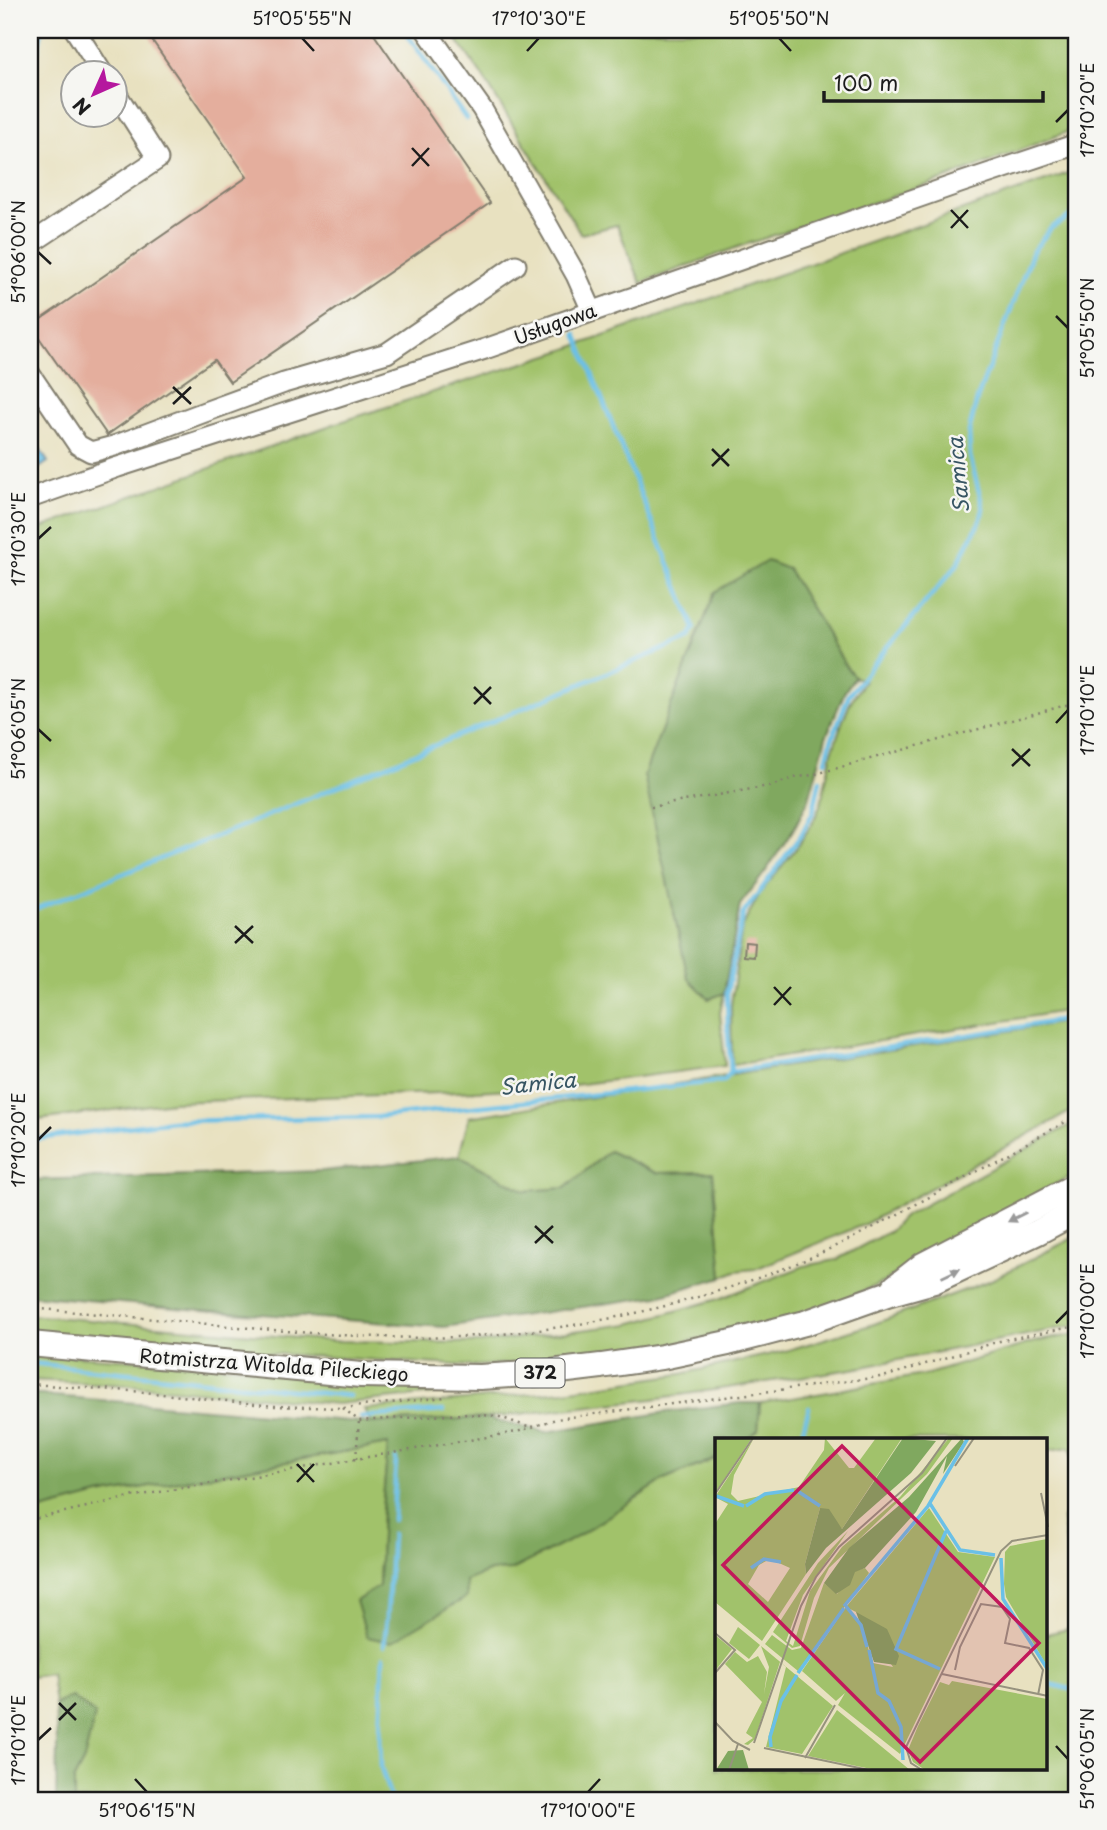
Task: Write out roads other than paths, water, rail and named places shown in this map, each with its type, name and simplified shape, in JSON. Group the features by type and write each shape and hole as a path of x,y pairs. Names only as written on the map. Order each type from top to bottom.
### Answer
{"main road":[{"name":"Rotmistrza Witolda Pileckiego","path":"887,1294 923,1265 1077,1185"},
{"name":"Rotmistrza Witolda Pileckiego","path":"30,1344 362,1375 480,1377 543,1373 662,1357 805,1323 887,1294 934,1281 1077,1212"}],"lane":[{"path":"75,30 94,60"},
{"path":"426,30 482,109 576,275 592,311"},
{"path":"30,244 158,159 130,115"},
{"name":"Usługowa","path":"30,498 485,349 1077,144"},
{"path":"30,374 78,445 91,452 285,383 387,353 516,265"}],"water":[{"path":"30,434 48,462 30,474"}],"waterway":[{"path":"30,83 42,30"},
{"path":"404,30 466,119"},
{"name":"Samica","path":"826,761 849,695 957,565 981,519 983,508 970,456 969,431 978,396 1033,251 1051,228 1077,212"},
{"path":"30,911 262,818 690,638 695,629 576,334"},
{"name":"Samica","path":"30,1140 172,1121 378,1117 724,1081 731,1072 727,992 743,914 801,835 813,812 820,780"},
{"path":"731,1072 1077,1018"},
{"path":"30,1363 350,1396"},
{"path":"801,1438 809,1408"},
{"path":"361,1417 443,1411"},
{"path":"393,1520 396,1459"},
{"path":"384,1646 392,1534"},
{"path":"383,1657 381,1767 391,1800"},
{"path":"1048,1684 1077,1691"}]}
